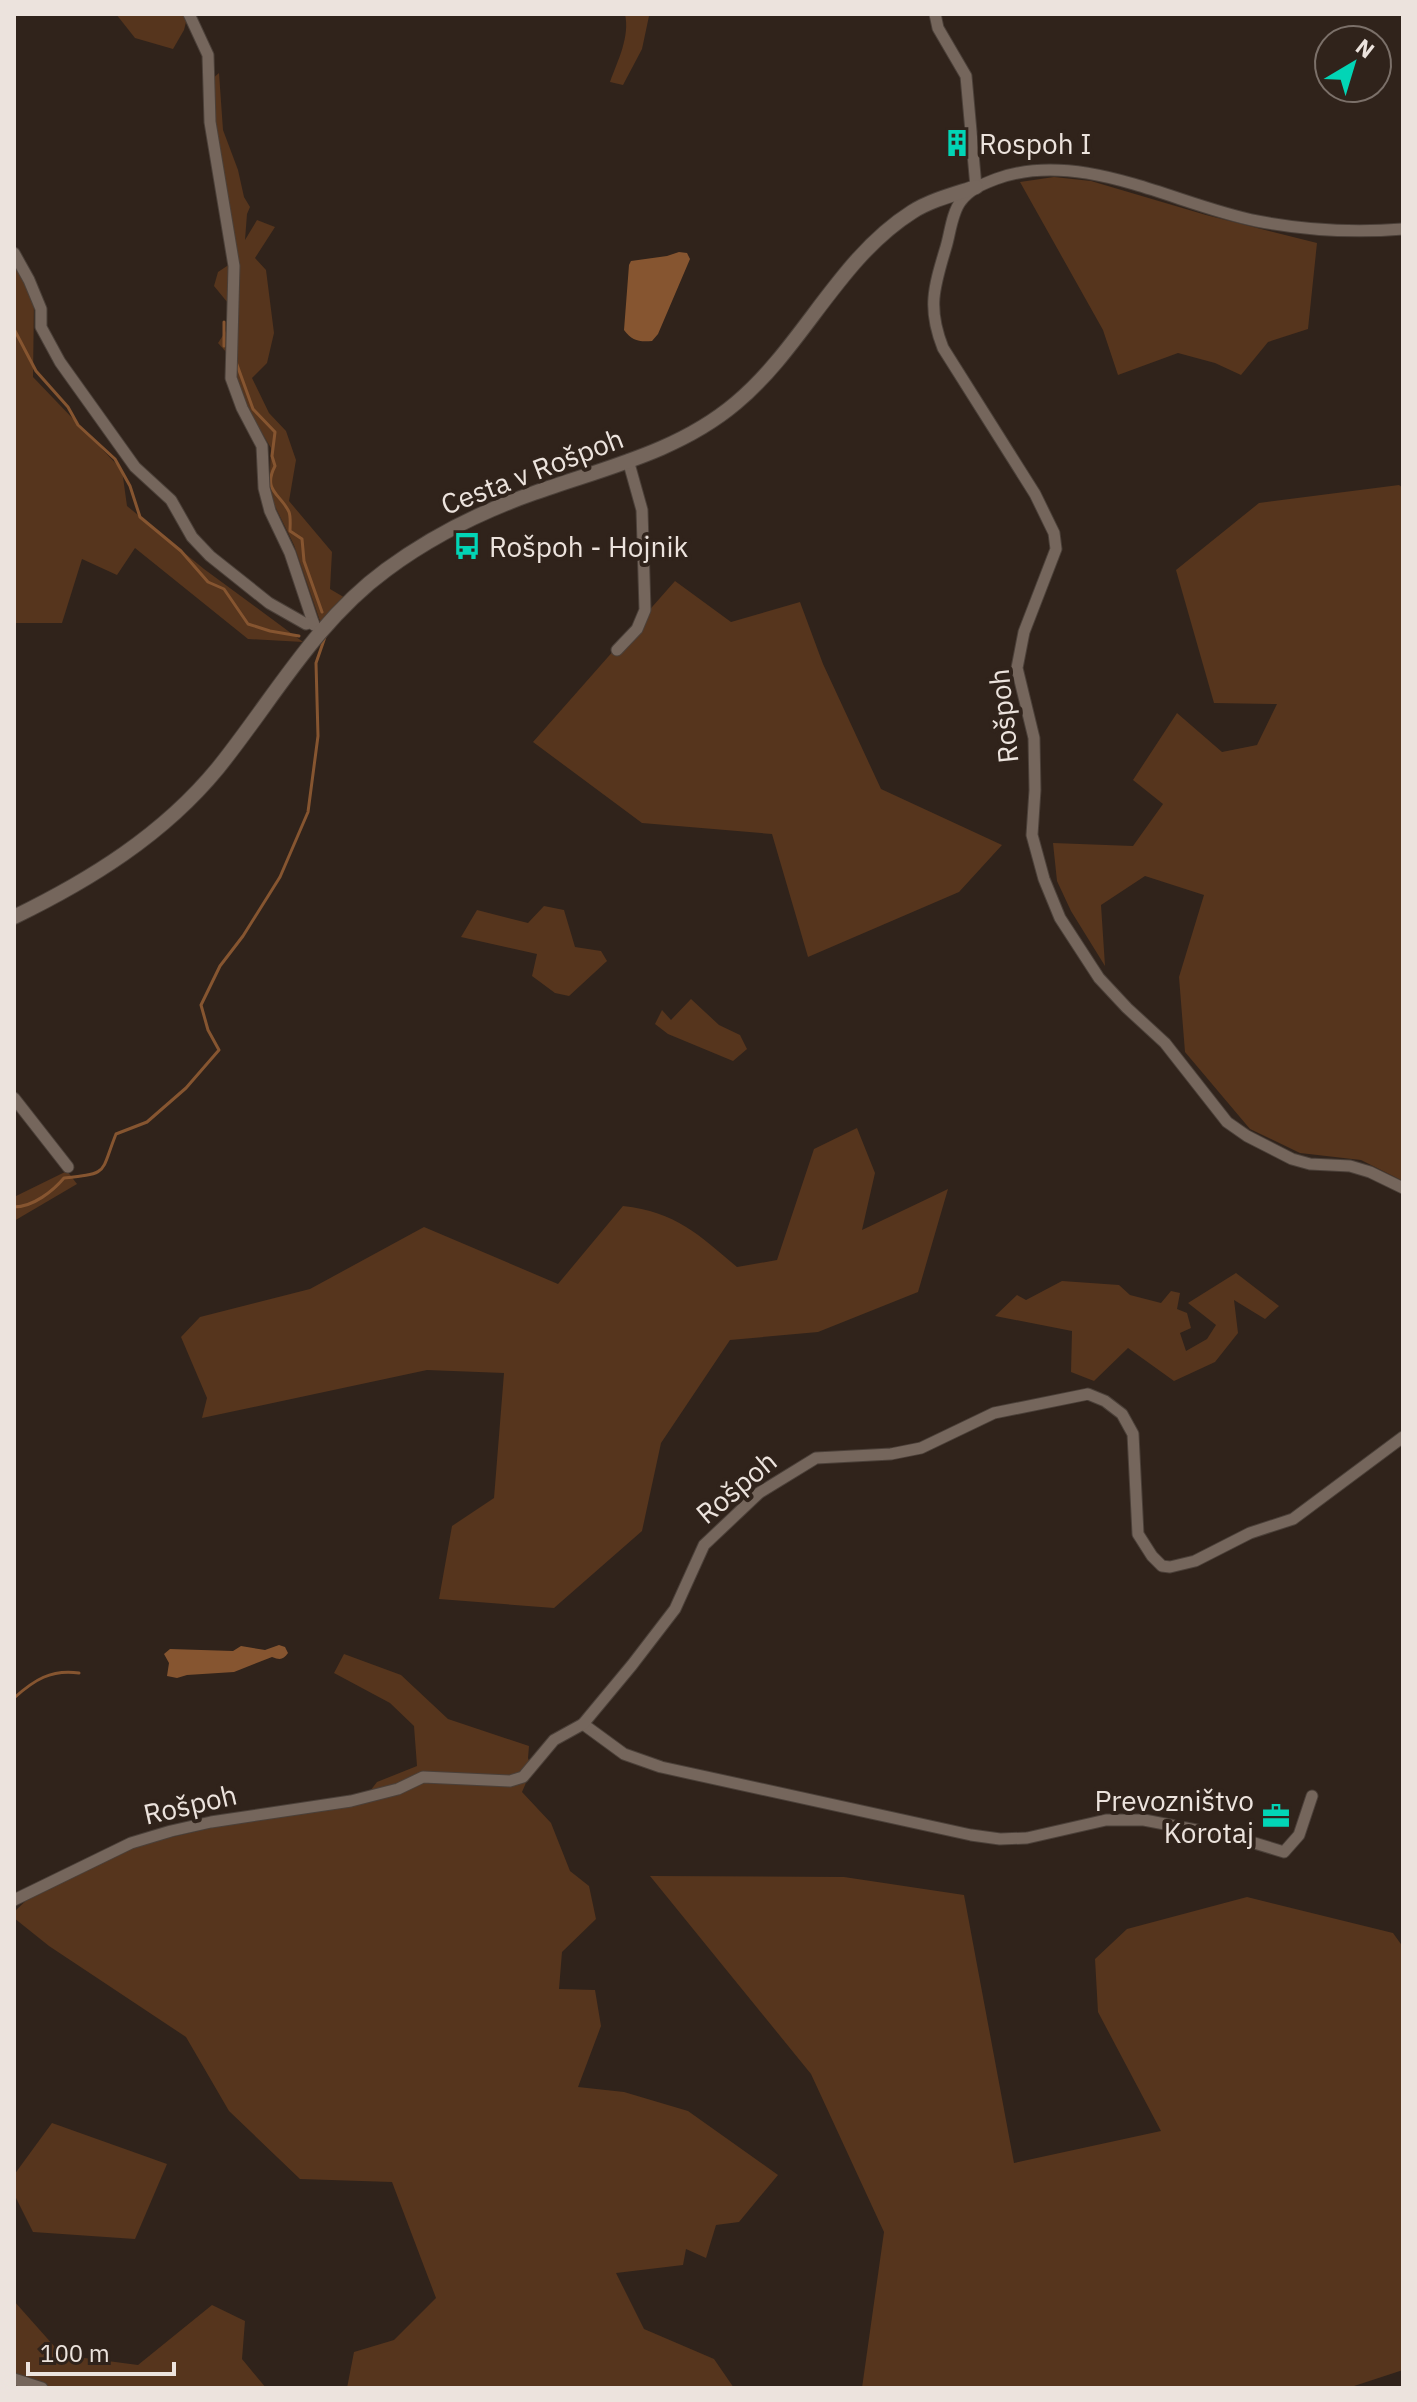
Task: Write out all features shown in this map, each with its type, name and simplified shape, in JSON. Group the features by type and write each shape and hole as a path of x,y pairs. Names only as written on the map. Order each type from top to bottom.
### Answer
{"street":[{"path":"189,14 208,55 210,122 234,266 231,378 242,408 262,446 264,488 270,511 290,553 316,627"},
{"path":"935,14 938,28 966,76 976,187 1005,176 1054,168 1091,174 1253,220 1310,228 1403,229"},
{"name":"Cesta v Rošpoh","path":"14,917 109,865 141,843 179,809 216,771 316,627 382,573 451,527 536,492 650,454 704,427 737,403 767,373 857,261 887,231 915,210 976,187"},
{"name":"Rošpoh","path":"976,187 959,203 937,273 932,308 934,326 943,348 1035,494 1054,533 1056,549 1024,632 1017,668 1034,738 1032,835 1044,879 1060,918 1099,978 1165,1043 1227,1122 1259,1143 1292,1159 1310,1164 1350,1166 1403,1188"},
{"path":"14,253 41,309 41,327 60,362 135,467 171,500 192,537 210,556 269,603 316,627"},
{"path":"617,650 637,629 645,610 642,510 628,460"},
{"path":"14,1098 68,1167"},
{"name":"Rošpoh","path":"14,1900 131,1843 171,1831 351,1801 398,1789 423,1777 515,1780 523,1777 554,1740 583,1724 664,1626 684,1591 704,1545 759,1493 816,1458 891,1454 921,1448 994,1413 1088,1394 1105,1401 1122,1414 1133,1434 1138,1534 1152,1556 1162,1566 1170,1567 1195,1561 1250,1533 1293,1519 1403,1437"},
{"path":"583,1724 624,1754 661,1767 941,1829 1000,1839 1027,1838 1123,1819 1144,1820 1238,1838 1284,1852 1299,1835 1312,1796"},
{"path":"14,2379 42,2388"}],"shaded area":[{"path":"116,14 188,14 184,30 173,49 135,38"},
{"path":"625,14 649,16 642,49 623,85 610,82 625,40"},
{"path":"219,73 223,130 250,207 245,240 257,220 275,227 255,258 266,270 274,333 267,363 252,378 269,413 286,431 296,460 289,501 332,552 330,589 347,599 321,624 294,545 269,494 271,448 249,411 233,373 234,361 218,343 237,314 214,286 218,272 236,260 216,141 212,79"},
{"path":"1054,177 1091,181 1317,243 1308,329 1268,342 1241,375 1215,363 1178,353 1118,375 1103,330 1020,182"},
{"path":"687,253 690,259 658,334 652,341 633,339 624,330 631,261"},
{"path":"14,265 34,300 33,377 122,470 127,506 204,569 303,642 248,639 135,548 117,575 82,559 62,623 14,623"},
{"path":"1399,485 1403,488 1403,1181 1361,1160 1300,1153 1250,1129 1185,1052 1179,977 1204,895 1145,876 1101,905 1105,966 1071,911 1057,881 1053,843 1133,846 1163,804 1133,780 1177,713 1222,752 1257,745 1277,704 1214,703 1176,570 1259,503"},
{"path":"675,581 731,622 800,602 823,664 881,789 1002,845 959,892 808,957 772,834 642,823 533,742"},
{"path":"544,906 564,910 575,947 601,951 607,961 569,996 555,993 532,976 537,954 461,937 477,910 528,923"},
{"path":"691,999 719,1025 740,1035 747,1049 733,1061 668,1034 655,1024 662,1010 671,1020"},
{"path":"857,1128 875,1173 862,1230 948,1189 918,1292 818,1332 730,1340 661,1443 642,1531 554,1608 439,1599 452,1526 494,1498 504,1373 427,1370 202,1418 207,1398 181,1337 200,1317 310,1289 424,1227 558,1284 623,1206 672,1219 698,1235 737,1267 777,1260 814,1149"},
{"path":"67,1171 77,1184 14,1221 14,1197"},
{"path":"1236,1273 1279,1306 1265,1319 1234,1300 1238,1333 1215,1362 1174,1381 1128,1348 1094,1381 1071,1372 1072,1331 995,1316 1017,1295 1026,1300 1062,1281 1119,1285 1130,1295 1161,1303 1171,1291 1180,1293 1177,1309 1187,1313 1191,1328 1180,1333 1186,1351 1207,1339 1216,1325 1188,1303"},
{"path":"279,1645 285,1647 288,1653 283,1658 272,1657 234,1672 177,1678 167,1676 169,1663 164,1654 170,1649 233,1651 241,1646 265,1650"},
{"path":"344,1654 401,1675 448,1719 529,1746 528,1758 532,1769 522,1792 551,1823 570,1871 589,1886 596,1919 562,1952 559,1989 595,1990 601,2026 578,2087 624,2092 688,2111 778,2175 739,2222 716,2225 706,2258 686,2249 683,2265 616,2273 644,2329 714,2359 734,2388 347,2388 354,2352 394,2340 436,2298 392,2182 300,2179 229,2111 186,2037 49,1946 14,1918 14,1912 35,1892 134,1846 284,1811 360,1804 377,1782 417,1766 414,1726 390,1703 334,1673"},
{"path":"650,1876 844,1877 964,1895 1014,2163 1161,2131 1098,2012 1095,1959 1127,1929 1247,1897 1393,1933 1403,1947 1403,2370 1348,2388 862,2388 884,2232 811,2074"},
{"path":"52,2123 167,2164 135,2239 33,2232 14,2194 14,2175"},
{"path":"14,2301 62,2355 138,2365 212,2305 245,2321 242,2359 266,2388 14,2388"}],"waterway":[{"path":"224,322 224,346"},
{"path":"14,329 36,371 68,407 78,425 115,459 130,486 140,517 181,551 208,582 224,589 248,624 299,636"},
{"path":"236,362 253,409 275,432 272,487 289,512 290,531 302,539 304,561 322,612"},
{"path":"14,1207 42,1197 64,1178 89,1175 101,1169 116,1134 147,1122 186,1088 219,1050 208,1030 201,1005 220,966 280,877 308,812 318,736 316,663 325,637"},
{"path":"14,1698 51,1674 79,1673"}],"place":[{"name":"Rospoh I","path":"957,143"},
{"name":"Rošpoh - Hojnik","path":"467,546"},
{"name":"Prevozništvo Korotaj","path":"1276,1816"}]}
